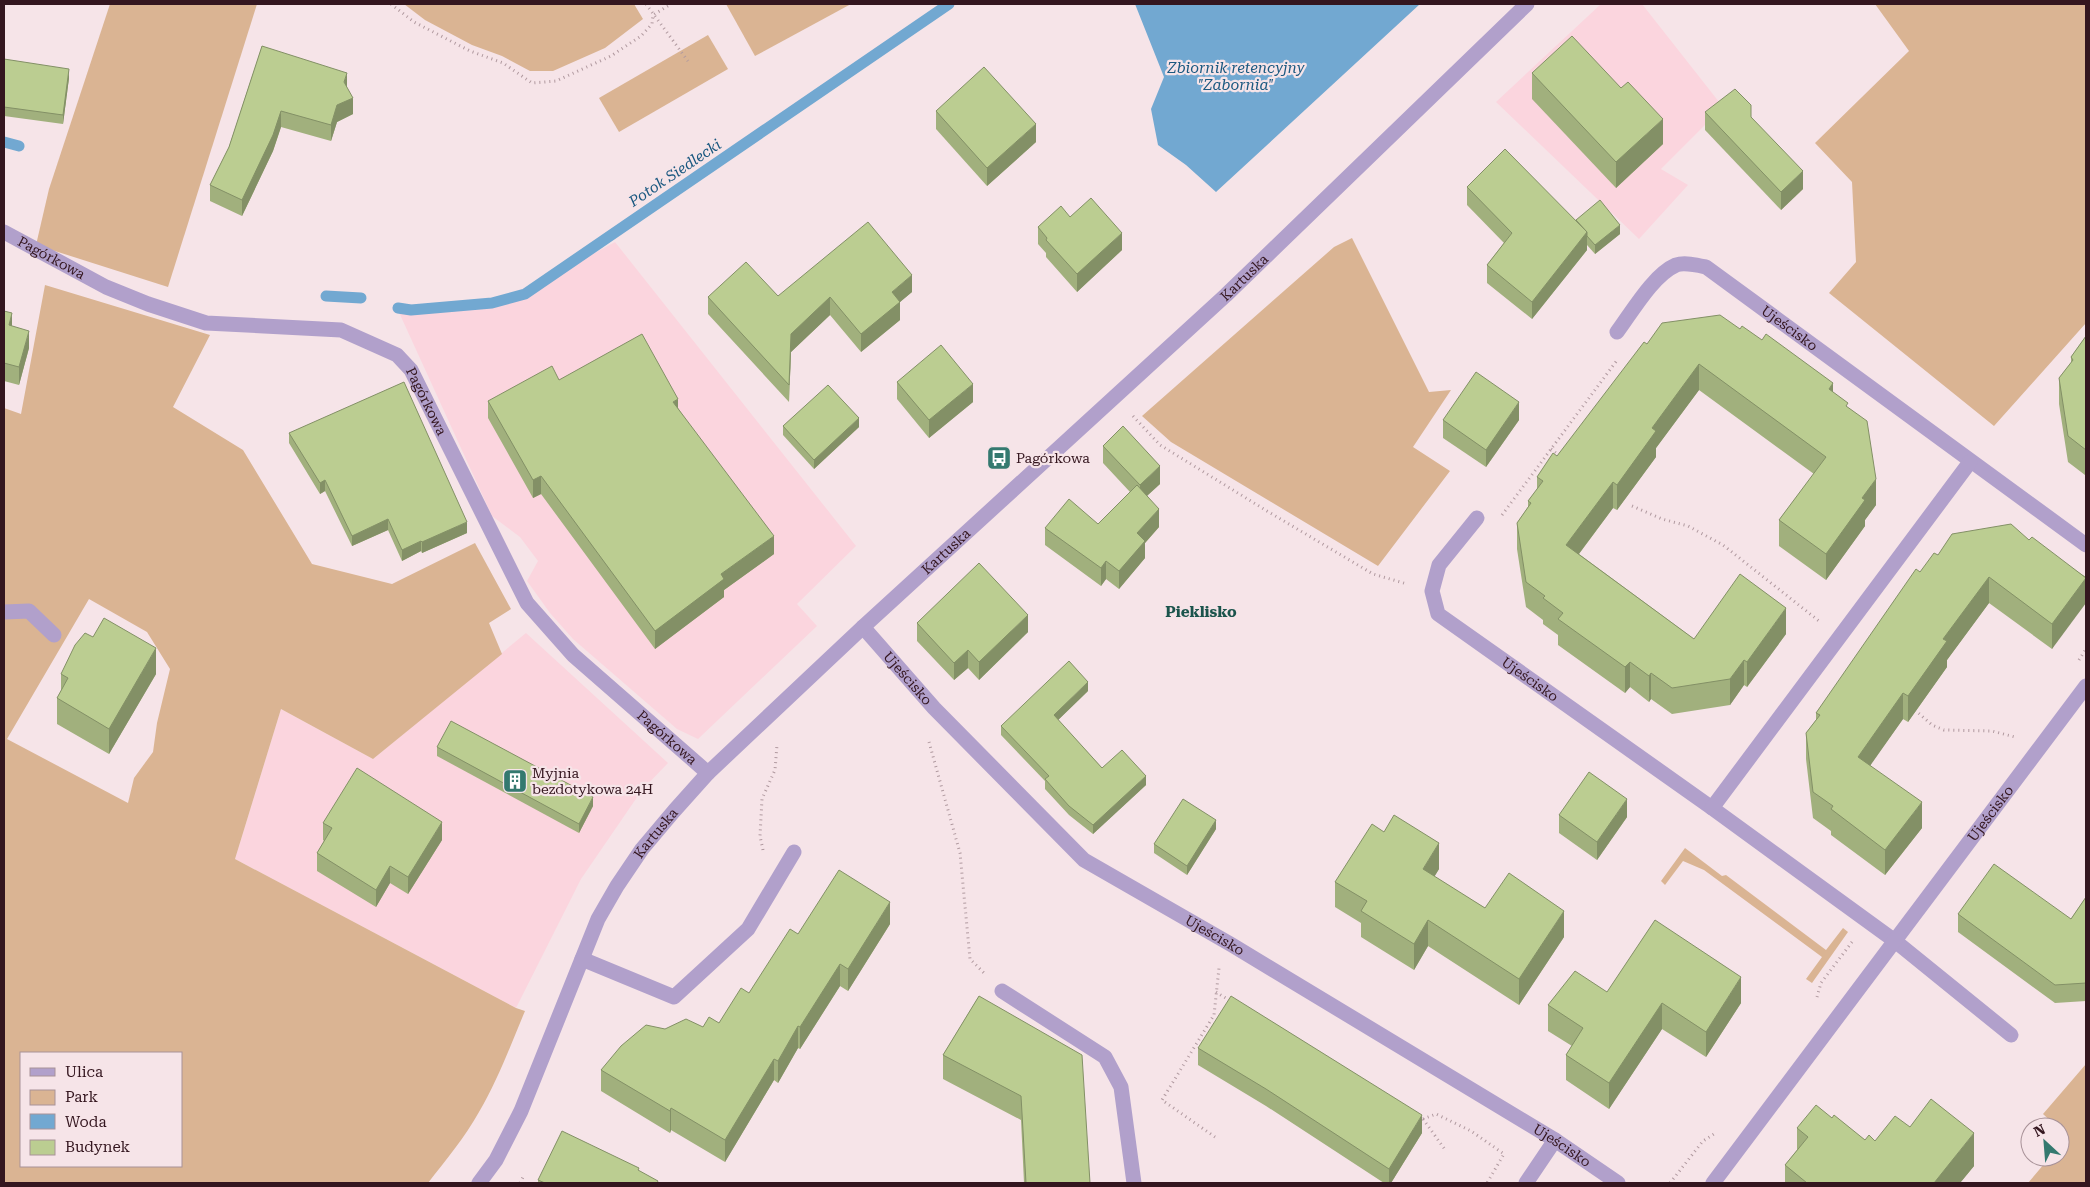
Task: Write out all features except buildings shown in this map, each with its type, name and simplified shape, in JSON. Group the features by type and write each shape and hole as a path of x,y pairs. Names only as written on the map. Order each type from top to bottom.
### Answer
{"street":[{"name":"Kartuska","path":"479,1183 496,1160 521,1111 598,919 616,886 642,849 708,774 863,626 1226,295 1527,4"},
{"name":"Pagórkowa","path":"4,232 106,287 148,304 206,323 341,330 397,355 411,370 527,603 573,655 708,774"},
{"name":"Ujeścisko","path":"1618,332 1660,276 1677,264 1694,264 1706,267 1970,462 2086,545"},
{"path":"1712,808 1970,462"},
{"path":"1432,591 1439,565 1476,518"},
{"name":"Ujeścisko","path":"1432,591 1438,614 1712,808 1895,941 2011,1035"},
{"path":"4,612 29,611 54,635"},
{"name":"Ujeścisko","path":"863,626 934,708 1084,860 1232,945 1555,1140 1618,1183"},
{"name":"Ujeścisko","path":"1713,1183 2086,686"},
{"path":"582,959 674,997 748,929 794,852"},
{"path":"1002,991 1105,1058 1122,1087 1134,1183"},
{"path":"1526,1183 1555,1140"}],"path":[{"path":"391,4 414,22 470,50 503,63 532,83 556,81 611,56 641,36 652,24 653,15"},
{"path":"646,4 688,61"},
{"path":"653,15 671,4"},
{"path":"1498,521 1621,354"},
{"path":"1129,412 1160,444 1373,574 1432,591"},
{"path":"1551,449 1564,458"},
{"path":"1632,506 1662,520 1688,526 1723,545 1840,637"},
{"path":"934,708 927,738 960,853 970,959 1002,991"},
{"path":"1914,710 1932,725 1944,730 1992,731 2021,738 2038,750"},
{"path":"772,890 760,836 762,799 774,770 777,744"},
{"path":"1215,1137 1162,1100 1214,1015 1219,966"},
{"path":"1216,992 1233,1002"},
{"path":"1415,1114 1423,1119 1446,1151"},
{"path":"1423,1119 1436,1114 1472,1131 1504,1154 1487,1183"},
{"path":"1670,1183 1676,1174"},
{"path":"520,1183 523,1177"}],"shaded area":[{"path":"1601,4 1642,4 1723,107 1661,169 1688,185 1639,239 1496,102"},
{"path":"615,242 856,546 797,604 817,626 698,739 677,729 573,639 550,613 527,581 538,561 520,537 492,516 397,308 493,308"},
{"path":"526,633 668,763 642,790 581,879 516,1008 235,859 281,709 373,759"}],"green space":[{"path":"110,4 257,4 168,287 36,245 49,189"},
{"path":"404,4 634,4 643,19 605,48 553,71 530,71 502,56 472,45 425,20"},
{"path":"726,4 851,4 755,56"},
{"path":"1875,4 2086,4 2086,323 1994,426 1829,293 1856,262 1852,182 1815,143 1909,51"},
{"path":"708,35 728,69 619,132 599,98"},
{"path":"1352,238 1429,392 1451,390 1413,447 1450,471 1378,566 1171,442 1142,416 1334,247"},
{"path":"45,285 210,335 173,407 243,450 312,564 392,584 475,543 511,609 489,623 502,654 373,759 281,709 235,859 516,1008 525,1011 486,1100 474,1121 428,1183 4,1183 4,408 21,414","holes":["89,599 147,632 170,669 157,723 153,752 134,778 128,803 7,739"]},
{"path":"1685,848 1722,876 1726,875 1826,950 1843,928 1848,932 1812,983 1806,979 1822,957 1704,870 1683,861 1665,885 1661,881"},
{"path":"2086,1064 2086,1183 2028,1183 2042,1167 2070,1167 2070,1117 2046,1117 2043,1114"}],"water":[{"name":"Zbiornik retencyjny \"Zabornia\"","path":"1135,4 1420,4 1216,192 1186,165 1158,145 1151,109 1164,77"}],"waterway":[{"name":"Potok Siedlecki","path":"398,308 411,310 492,303 525,294 949,4"},
{"name":"Potok Siedlecki","path":"4,142 19,146"},
{"name":"Potok Siedlecki","path":"326,296 361,298"}],"place":[{"name":"Pagórkowa","path":"999,458"},
{"name":"Myjnia bezdotykowa 24H","path":"515,781"}],"district":[{"name":"Pieklisko","path":"1201,612"}]}
